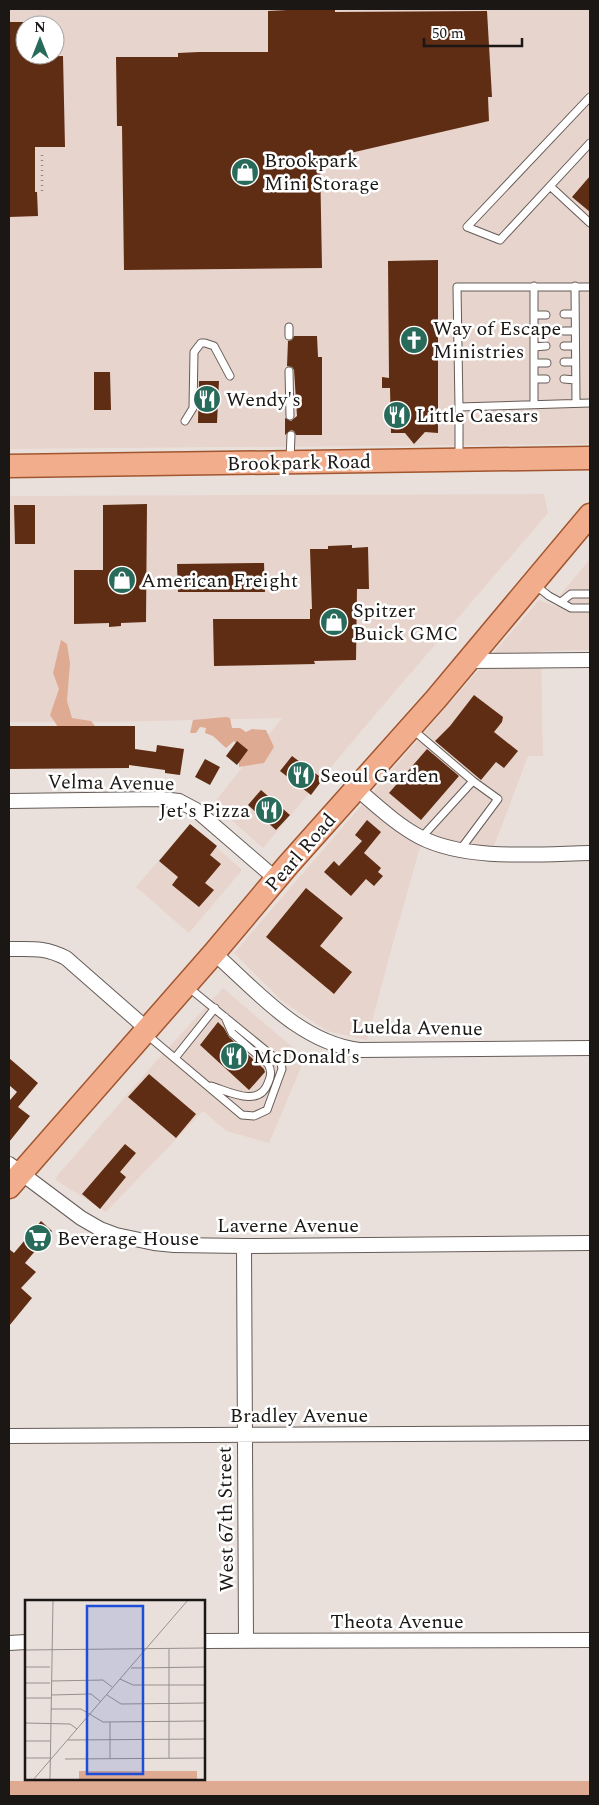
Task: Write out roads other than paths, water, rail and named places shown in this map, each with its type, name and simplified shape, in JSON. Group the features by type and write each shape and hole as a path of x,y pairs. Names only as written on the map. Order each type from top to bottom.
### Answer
{"main road":[{"name":"Brookpark Road","path":"9,466 590,458"},
{"name":"Pearl Road","path":"13,1175 146,1031 276,878 411,728 590,515"}],"street":[{"path":"468,661 590,660"},
{"path":"356,788 420,838 460,850 490,854 590,854"},
{"name":"Velma Avenue","path":"9,801 162,799 179,801 196,810 276,878"},
{"path":"9,949 51,950 66,958 146,1031"},
{"name":"Luelda Avenue","path":"214,953 293,1023 306,1032 337,1045 359,1050 590,1048"},
{"name":"Laverne Avenue","path":"13,1175 81,1218 116,1235 154,1243 244,1246 590,1243"},
{"name":"West 67th Street","path":"244,1246 246,1641"},
{"name":"Bradley Avenue","path":"9,1436 590,1433"},
{"name":"Theota Avenue","path":"205,1641 590,1640"},
{"path":"9,1642 25,1642"}],"lane":[{"path":"590,97 467,226 500,240 590,143"},
{"path":"550,186 590,223"},
{"path":"534,286 534,404"},
{"path":"575,286 576,403"},
{"path":"459,460 456,287 590,286"},
{"path":"564,314 575,314"},
{"path":"534,315 546,315"},
{"path":"289,327 289,336"},
{"path":"534,331 545,331"},
{"path":"564,331 575,331"},
{"path":"185,421 193,408 194,352 197,346 205,343 214,346 230,376"},
{"path":"534,347 546,346"},
{"path":"564,346 575,346"},
{"path":"534,363 547,362"},
{"path":"564,362 576,362"},
{"path":"289,371 290,416"},
{"path":"535,379 546,379"},
{"path":"564,379 575,380"},
{"path":"459,406 590,403"},
{"path":"290,435 290,462"},
{"path":"533,583 549,596 571,608 590,608"},
{"path":"561,602 571,594 590,594"},
{"path":"411,728 473,781 498,799 460,850"},
{"path":"420,838 473,781"},
{"path":"146,1031 174,1058 242,1115 254,1116 267,1110 282,1070 282,1063 186,985"},
{"path":"174,1058 215,1008"},
{"path":"206,1084 240,1096 252,1098 261,1095 271,1077 271,1069 268,1064 232,1033 224,1016"}],"place":[{"name":"Brookpark Mini Storage","path":"245,172"},
{"name":"Way of Escape Ministries","path":"414,340"},
{"name":"Wendy's","path":"207,399"},
{"name":"Little Caesars","path":"397,415"},
{"name":"American Freight","path":"122,580"},
{"name":"Spitzer Buick GMC","path":"334,622"},
{"name":"Seoul Garden","path":"301,775"},
{"name":"Jet's Pizza","path":"269,810"},
{"name":"McDonald's","path":"234,1056"},
{"name":"Beverage House","path":"38,1238"}]}
